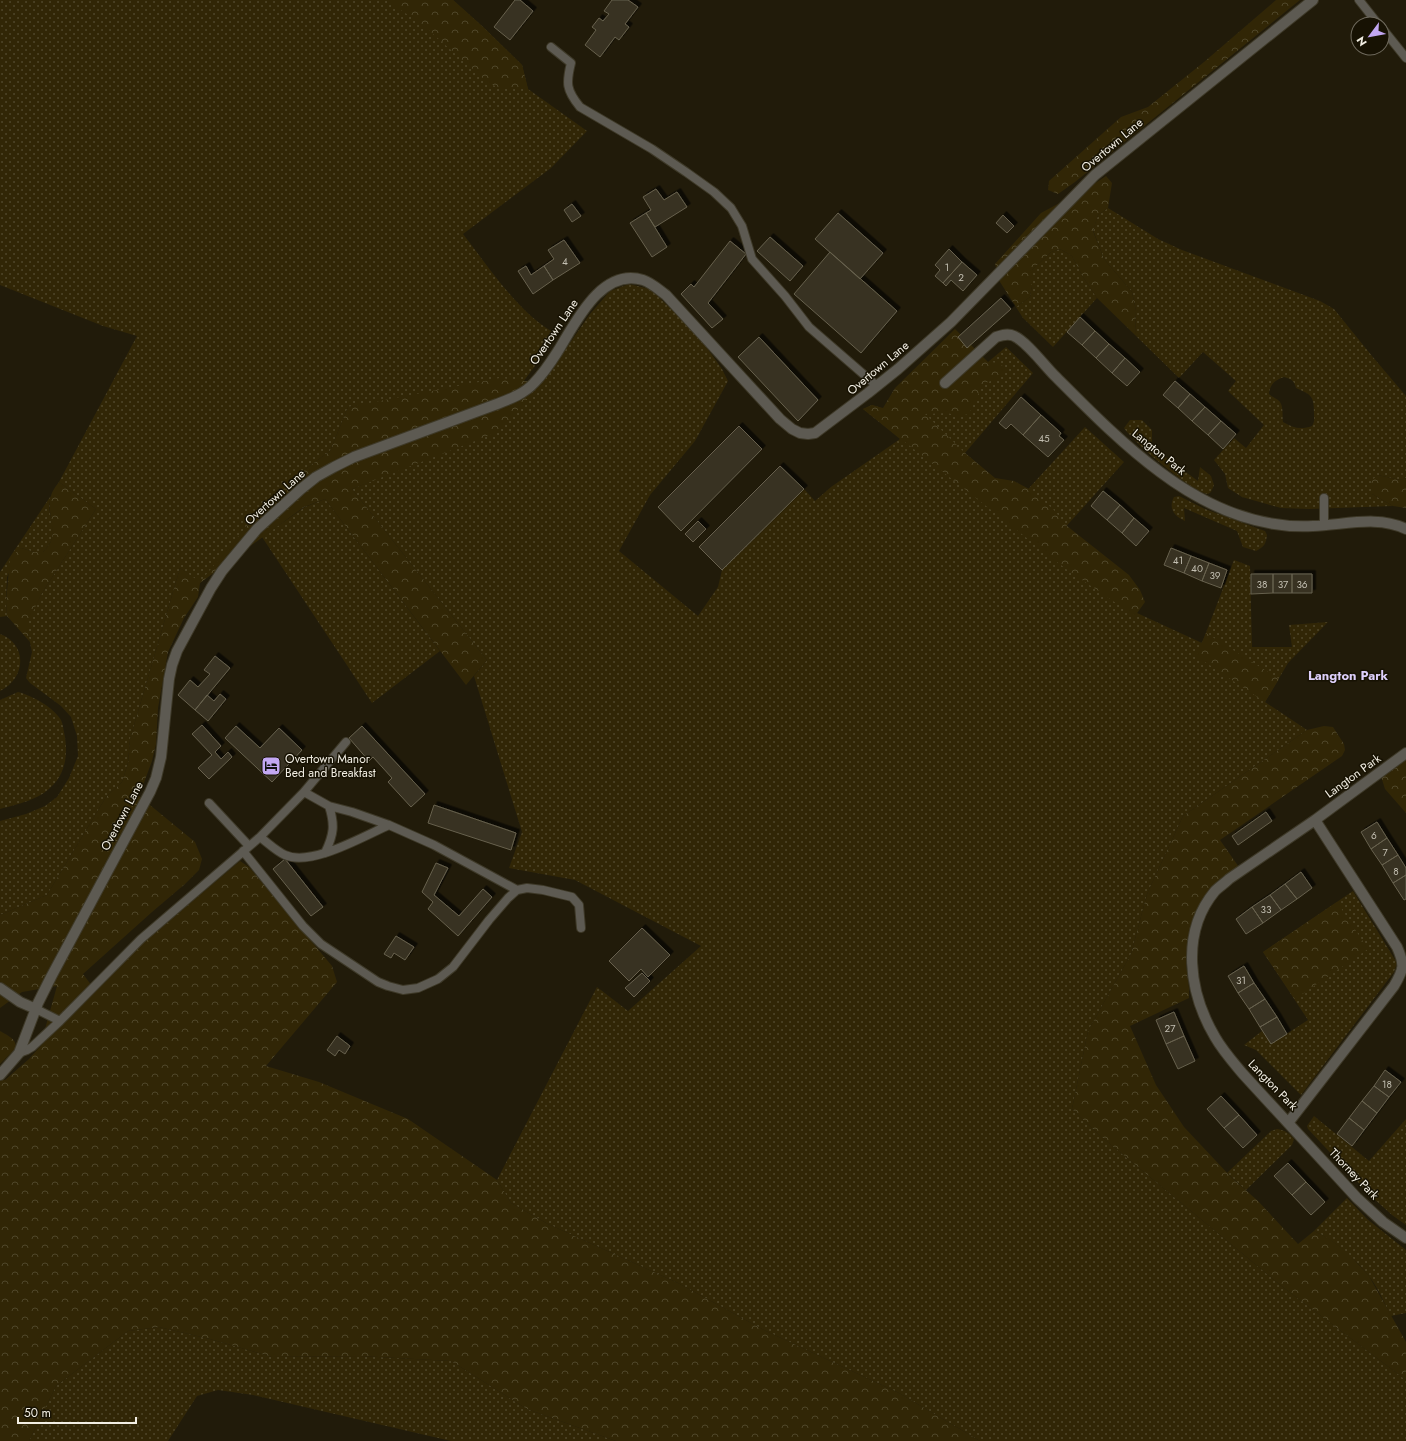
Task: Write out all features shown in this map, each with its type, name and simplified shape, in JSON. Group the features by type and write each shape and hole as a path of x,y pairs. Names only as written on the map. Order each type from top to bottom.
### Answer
{"street":[{"name":"Overtown Lane","path":"0,1075 19,1053 36,1009 51,977 150,792 156,778 161,757 166,696 172,665 184,636 211,588 226,566 258,529 311,481 354,457 514,398 525,391 534,384 543,372 584,309 593,298 613,283 626,279 637,279 644,281 666,295 780,419 792,429 800,433 815,433 877,386 951,322 1095,175 1313,0"},
{"name":"Langton Park","path":"945,383 996,337 1002,335 1014,336 1034,354 1081,402 1147,462 1170,480 1220,508 1243,517 1287,526 1324,526 1379,522 1393,524 1406,529"},
{"name":"Langton Park","path":"1315,820 1397,947 1402,960 1402,969 1394,986 1288,1123 1227,1055 1215,1036 1198,997 1194,982 1192,956 1196,925 1216,890 1229,879 1315,820 1406,753"},
{"path":"0,988 20,1002 36,1009"},
{"name":"Thorney Park","path":"1288,1123 1357,1198 1383,1222 1406,1238"}],"lane":[{"path":"1359,0 1372,16"},
{"path":"1390,38 1406,58"},
{"path":"551,47 571,63 567,80 571,96 580,107 680,168 714,192 731,208 742,226 752,259 785,296 809,327 877,386"},
{"path":"1324,498 1324,526"},
{"path":"19,1053 27,1050 60,1021 136,944 260,837 304,792 346,742"},
{"path":"304,792 329,806 352,812 389,825 434,845 517,890"},
{"path":"209,803 246,848 303,926 321,944 378,982 388,986 403,990 418,988 438,979 453,967 489,920 517,890 527,888 543,890 572,897 579,905 581,928"},
{"path":"325,852 333,833 333,824 329,806"},
{"path":"260,837 285,855 294,857 308,857 351,843 389,825"},
{"path":"36,1009 60,1021"}],"green space":[{"path":"0,0 453,0 522,65 528,89 587,131 551,168 463,234 518,304 544,327 558,335 523,382 348,407 330,451 277,490 200,583 180,568 130,739 128,763 122,782 106,797 47,895 0,915 0,821 26,814 45,806 57,797 69,778 78,756 77,736 71,717 61,706 30,683 26,678 32,652 28,633 28,620 42,593 96,509 59,482 137,336 103,326 0,285"},
{"path":"386,0 453,0 522,65 528,89 500,88 488,83 423,25"},
{"path":"1276,0 1300,0 1075,182 1058,194 1048,190 1049,181 1121,117 1148,107 1204,62"},
{"path":"1106,176 1112,183 1108,208 1098,215 1093,231 1104,259 1132,292 1136,311 1135,335 1097,298 1083,277 1072,256 1060,249 1051,252 1032,270 1030,297 1016,307 1000,282 995,264 1041,213 1091,186"},
{"path":"1108,208 1158,239 1182,250 1320,301 1334,309 1406,396 1406,478 1400,480 1378,475 1372,494 1393,506 1309,509 1281,508 1242,497 1228,488 1225,474 1214,460 1234,438 1246,448 1264,425 1228,391 1236,381 1203,352 1179,378 1135,335 1136,311 1132,292 1104,259 1093,230 1098,215","holes":["1284,377 1290,379 1296,388 1306,392 1313,400 1314,423 1312,426 1297,428 1283,422 1281,404 1269,394 1270,388 1274,383"]},
{"path":"1060,249 1072,256 1083,277 1097,298 1053,347 1023,318 1016,307 1030,297 1032,270 1051,252"},
{"path":"629,284 650,289 686,323 700,338 722,369 728,381 695,441 650,495 619,551 698,616 718,587 722,570 804,489 815,501 831,487 900,439 863,409 872,405 894,412 970,377 1006,347 1033,373 965,453 1019,499 1085,427 1124,462 1053,541 1137,613 1202,643 1234,560 1250,566 1252,647 1292,647 1289,625 1328,622 1288,663 1265,702 1307,730 1183,816 1147,894 1131,954 1088,1031 1072,1109 1098,1134 1284,1288 1406,1380 1406,1441 980,1441 899,1393 766,1331 678,1283 548,1224 511,1203 497,1180 597,987 628,1011 701,946 575,880 509,868 522,832 474,676 487,660 352,489 391,473 542,383 590,314 610,291"},
{"path":"955,329 988,362 1000,363 1005,369 1001,377 983,384 969,414 959,416 947,413 925,414 965,453 995,478 1014,481 1029,489 1053,509 1067,526 1129,575 1140,590 1145,602 1135,616 1066,569 863,409 872,405 883,408 895,388"},
{"path":"500,378 542,383 498,432 352,489 487,660 466,685 325,499 304,507 200,583 198,597 184,618 168,652 158,708 156,744 152,761 139,796 195,842 202,859 199,870 83,974 92,986 240,861 249,867 332,966 337,982 266,1066 319,1082 408,1119 497,1180 511,1203 548,1224 678,1283 766,1331 899,1393 980,1441 616,1441 527,1409 451,1361 360,1356 272,1357 210,1339 159,1327 128,1331 56,1386 29,1441 0,1441 0,1079 5,1080 29,1059 45,1041 45,1029 57,986 22,992 0,1008 0,915 47,895 106,797 122,782 128,763 130,739 180,568 200,582 277,490 330,451 348,407"},
{"path":"1130,420 1142,420 1152,430 1152,447 1198,481 1200,467 1211,476 1214,485 1211,492 1208,494 1189,485 1150,455 1124,428"},
{"path":"1378,475 1400,480 1406,478 1406,508 1393,506 1372,494 1371,481"},
{"path":"59,482 96,509 42,593 29,620 28,633 30,642 7,616 6,602 10,558 21,548 34,552 43,552 48,546 52,535 50,499 53,490"},
{"path":"1179,496 1205,509 1265,531 1267,535 1264,545 1256,551 1243,547 1237,531 1184,508 1185,521 1181,519 1175,514 1172,508 1172,501 1174,497"},
{"path":"50,497 52,538 43,552 34,552 21,548 7,577 7,616 0,617 0,572"},
{"path":"325,499 440,651 372,703 262,537 305,507"},
{"path":"1206,633 1279,679 1265,702 1196,656"},
{"path":"0,634 9,639 15,645 19,653 20,662 19,670 15,678 9,686 0,691"},
{"path":"18,692 30,696 48,706 61,720 63,724 66,746 65,760 61,774 47,791 28,801 0,809 0,700"},
{"path":"1324,726 1333,727 1344,744 1345,750 1342,756 1220,840 1241,870 1202,904 1190,929 1186,964 1189,998 1130,1026 1156,1085 1184,1127 1231,1177 1258,1201 1298,1244 1314,1231 1328,1238 1347,1252 1369,1276 1406,1342 1406,1380 1284,1288 1098,1134 1072,1109 1088,1031 1131,954 1147,894 1183,816 1307,730"},
{"path":"1406,753 1406,813 1385,789 1380,773"},
{"path":"1353,891 1397,963 1394,972 1301,1095 1256,1050 1244,1045 1262,1031 1271,1044 1308,1020 1263,952"},
{"path":"1337,902 1368,949 1295,999 1263,952"},
{"path":"0,1031 9,1036 15,1042 16,1048 0,1064"},
{"path":"1314,1116 1369,1161 1406,1119 1406,1225 1372,1197 1308,1129 1307,1126"},
{"path":"1277,1129 1289,1133 1294,1139 1292,1145 1246,1190 1227,1173 1271,1131"},
{"path":"1347,1198 1367,1219 1406,1250 1406,1313 1391,1316 1375,1285 1362,1268 1337,1245 1314,1231"},
{"path":"159,1327 210,1339 272,1357 360,1356 451,1361 527,1409 616,1441 451,1441 253,1395 218,1390 197,1396 168,1441 29,1441 56,1386 128,1331"}],"building":[{"path":"515,0 520,0 533,11 510,40 494,27"},
{"path":"612,0 628,0 638,7 625,24 629,27 619,40 615,37 600,57 585,45 596,30 592,27 599,18 603,21 609,14 604,11"},
{"path":"656,189 664,200 677,192 687,207 655,227 646,213 651,210 643,197"},
{"path":"572,204 581,216 572,222 564,210"},
{"path":"646,213 667,247 652,257 630,223"},
{"path":"838,213 883,253 860,279 815,239"},
{"path":"1003,215 1014,226 1007,233 996,223"},
{"path":"770,237 803,266 790,281 757,251"},
{"path":"564,240 580,263 553,280 544,266 554,259 548,250"},
{"path":"730,241 746,254 708,303 723,319 712,328 681,294 691,284 694,287"},
{"path":"949,249 962,262 943,283 935,276 940,270 935,265"},
{"path":"830,252 897,311 861,353 794,294"},
{"path":"962,262 977,275 963,291 951,280 946,286 943,283"},
{"path":"526,266 531,275 544,266 553,280 533,294 518,271"},
{"path":"1001,298 1011,309 967,348 958,337"},
{"path":"1080,317 1095,331 1082,345 1067,332"},
{"path":"1095,331 1109,344 1096,358 1082,345"},
{"path":"759,337 818,400 798,421 738,357"},
{"path":"1109,344 1125,358 1112,373 1096,358"},
{"path":"1125,358 1140,372 1127,386 1112,373"},
{"path":"1175,381 1190,394 1178,408 1163,395"},
{"path":"1190,394 1205,407 1192,421 1178,408"},
{"path":"1021,397 1041,415 1023,435 1011,424 1006,429 999,423"},
{"path":"1205,407 1221,421 1208,435 1192,421"},
{"path":"1041,415 1061,433 1059,436 1064,440 1048,457 1023,435"},
{"path":"1221,421 1236,434 1223,449 1208,435"},
{"path":"739,426 762,449 681,531 658,507"},
{"path":"780,466 804,489 722,570 699,547"},
{"path":"1103,491 1120,505 1107,520 1091,506"},
{"path":"1120,505 1134,518 1122,533 1107,520"},
{"path":"1134,518 1149,531 1136,546 1122,533"},
{"path":"698,521 706,529 693,542 685,534"},
{"path":"1171,548 1191,556 1184,573 1164,565"},
{"path":"1191,556 1209,563 1202,581 1184,573"},
{"path":"1209,563 1227,570 1221,588 1202,581"},
{"path":"1251,574 1273,574 1273,593 1251,594"},
{"path":"1273,574 1292,574 1292,593 1273,593"},
{"path":"1292,574 1312,574 1312,593 1292,593"},
{"path":"215,656 230,668 195,710 178,695 190,680 198,687 210,674 204,670"},
{"path":"220,694 226,699 208,721 195,710 207,695 214,701"},
{"path":"202,725 221,746 215,752 221,759 228,752 232,757 209,779 198,768 212,755 192,734"},
{"name":"Overtown Manor Bed and Breakfast","path":"236,726 260,748 279,728 302,750 272,782 225,738"},
{"path":"362,726 425,794 411,807 388,782 392,778 373,757 369,761 349,738"},
{"path":"434,805 516,833 511,850 428,823"},
{"path":"1266,812 1272,821 1238,845 1232,836"},
{"path":"1377,822 1387,838 1371,849 1361,832"},
{"path":"1387,838 1398,855 1382,865 1371,849"},
{"path":"1398,855 1406,868 1406,875 1393,883 1382,865"},
{"path":"285,859 323,907 311,916 273,869"},
{"path":"436,863 448,868 434,895 459,916 483,889 492,897 458,936 428,909 433,902 422,892"},
{"path":"1301,872 1312,888 1297,899 1285,884"},
{"path":"1406,875 1406,899 1404,900 1393,883"},
{"path":"1285,884 1297,899 1281,910 1270,895"},
{"path":"1270,895 1281,910 1263,923 1252,907"},
{"path":"1252,907 1263,923 1246,934 1236,919"},
{"path":"642,928 670,955 648,977 641,969 629,981 609,961"},
{"path":"396,936 414,947 405,960 394,953 391,958 384,954"},
{"path":"1244,966 1254,983 1238,993 1228,976"},
{"path":"642,973 650,981 634,997 625,988"},
{"path":"1254,983 1265,999 1249,1009 1238,993"},
{"path":"1265,999 1277,1017 1260,1027 1249,1009"},
{"path":"1174,1012 1184,1036 1166,1044 1156,1020"},
{"path":"1277,1017 1287,1034 1271,1044 1260,1027"},
{"path":"337,1036 350,1046 345,1054 339,1050 335,1056 327,1050"},
{"path":"1184,1036 1195,1061 1178,1069 1166,1044"},
{"path":"1385,1070 1401,1082 1389,1097 1374,1086"},
{"path":"1374,1086 1389,1097 1377,1113 1362,1101"},
{"path":"1221,1096 1239,1115 1224,1128 1207,1109"},
{"path":"1362,1101 1377,1113 1364,1130 1349,1118"},
{"path":"1239,1115 1257,1135 1243,1148 1224,1128"},
{"path":"1349,1118 1364,1130 1352,1146 1337,1134"},
{"path":"1288,1163 1306,1182 1292,1195 1274,1176"},
{"path":"1306,1182 1325,1202 1311,1215 1292,1195"}],"place":[{"name":"Overtown Manor Bed and Breakfast","path":"271,766"}],"district":[{"name":"Langton Park","path":"1348,675"}]}
